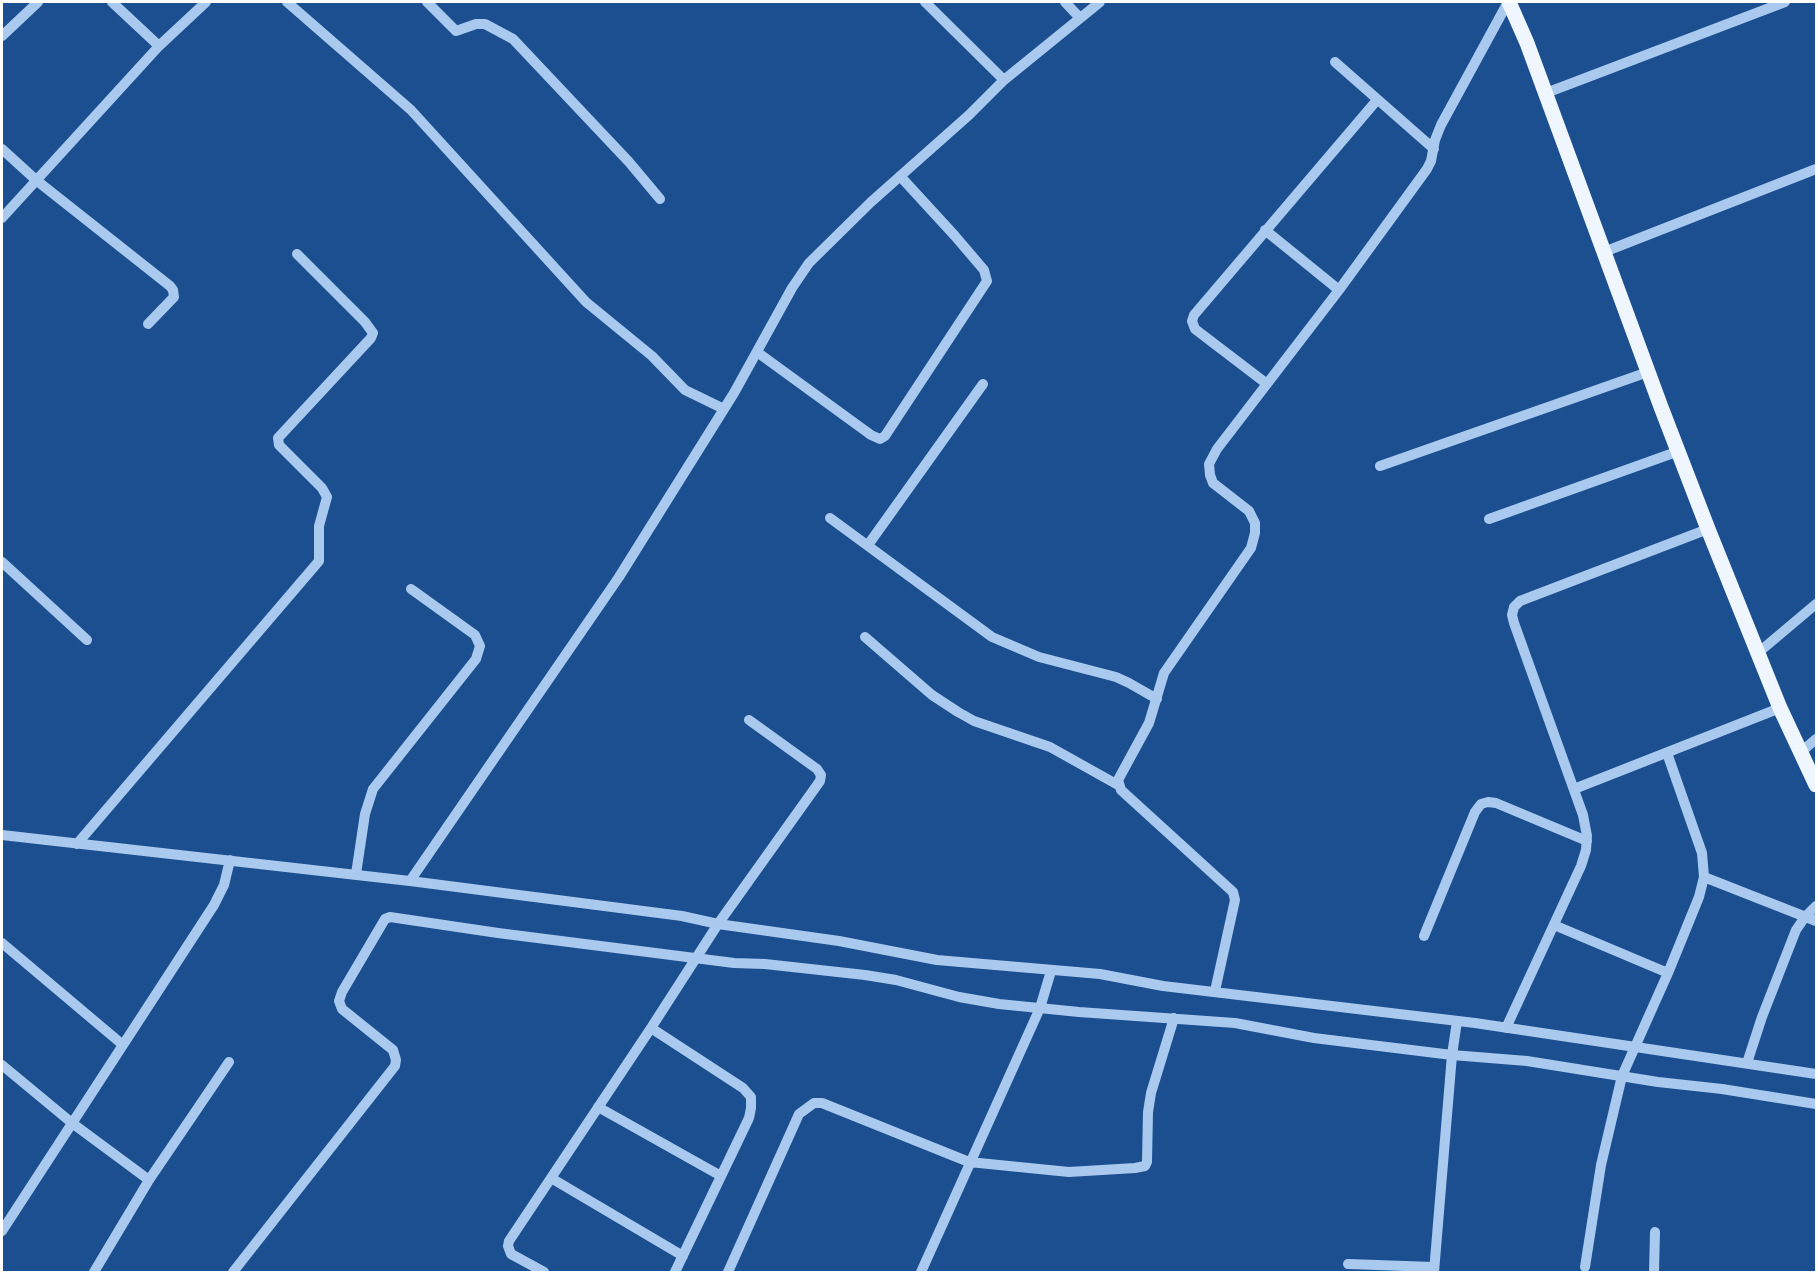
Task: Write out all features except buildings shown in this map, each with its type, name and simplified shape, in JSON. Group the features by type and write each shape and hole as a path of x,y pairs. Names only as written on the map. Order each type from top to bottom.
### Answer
{"main road":[{"path":"1509,2 1546,93 1708,529 1780,708 1816,785"}],"street":[{"path":"2,33 38,2"},
{"path":"112,2 159,46"},
{"path":"2,218 159,46 206,2"},
{"path":"286,2 411,110 586,302 652,356 685,390 724,409"},
{"path":"426,2 456,31 476,24 485,24 513,39 629,162 660,199"},
{"path":"925,2 1004,80"},
{"path":"1065,2 1080,18"},
{"path":"410,880 619,577 724,409 792,288 809,263 1004,80 1100,2"},
{"path":"1118,785 1119,776 1144,733 1169,663 1251,548 1255,523 1249,511 1213,483 1209,464 1217,449 1339,290 1427,169 1441,125 1509,2"},
{"path":"1546,93 1785,2"},
{"path":"1335,62 1434,149"},
{"path":"1267,384 1195,329 1192,321 1194,315 1377,100"},
{"path":"2,149 36,180 170,286 174,297 148,324"},
{"path":"1604,252 1816,169"},
{"path":"757,352 871,435 876,438 885,436 987,281 984,270 956,236 900,177"},
{"path":"1265,230 1339,290"},
{"path":"76,844 319,561 319,526 327,497 322,488 279,444 278,438 371,338 373,333 366,322 297,254"},
{"path":"1380,466 1648,372"},
{"path":"868,545 982,384"},
{"path":"1489,519 1679,451"},
{"path":"830,518 992,637 1039,657 1116,677 1157,699"},
{"path":"1506,1028 1581,866 1587,841 1583,815 1514,623 1512,615 1514,607 1520,600 1708,529"},
{"path":"2,562 87,640"},
{"path":"356,874 366,814 373,789 476,659 480,646 475,635 411,590"},
{"path":"1759,652 1816,604"},
{"path":"865,637 932,695 974,722 1050,747 1118,785 1233,892 1235,900 1215,992"},
{"path":"1574,789 1780,708"},
{"path":"544,1272 518,1260 511,1254 509,1241 718,924 820,781 817,770 749,720"},
{"path":"1801,752 1816,739"},
{"path":"1585,1267 1601,1165 1628,1062 1668,973 1699,897 1704,877 1702,853 1667,753"},
{"path":"1424,936 1475,812 1481,804 1496,803 1587,841"},
{"path":"2,835 410,880 682,916 718,924 839,941 937,960 1100,974 1163,986 1506,1028 1628,1062 1816,1104"},
{"path":"2,1231 214,905 224,885 230,860"},
{"path":"1704,877 1816,921"},
{"path":"1747,1063 1790,945 1805,917 1816,906"},
{"path":"233,1272 395,1066 393,1050 342,1009 339,1001 342,992 387,918 394,916 510,934 700,953 734,963 765,964 865,975 896,980 959,997 1042,1003 1234,1023 1314,1038 1452,1051 1527,1061 1747,1063 1816,1074"},
{"path":"1554,925 1668,973"},
{"path":"2,943 123,1045"},
{"path":"921,1272 1042,1003 1051,971"},
{"path":"728,1272 799,1114 814,1103 822,1103 969,1162 1068,1172 1145,1166 1151,1093 1174,1018"},
{"path":"1348,1264 1434,1270 1456,1022"},
{"path":"651,1028 743,1088 751,1097 749,1118 675,1272"},
{"path":"94,1272 149,1180 229,1062"},
{"path":"2,1065 72,1123 149,1180"},
{"path":"598,1107 721,1176"},
{"path":"551,1178 683,1256"},
{"path":"1654,1272 1655,1232"}]}
